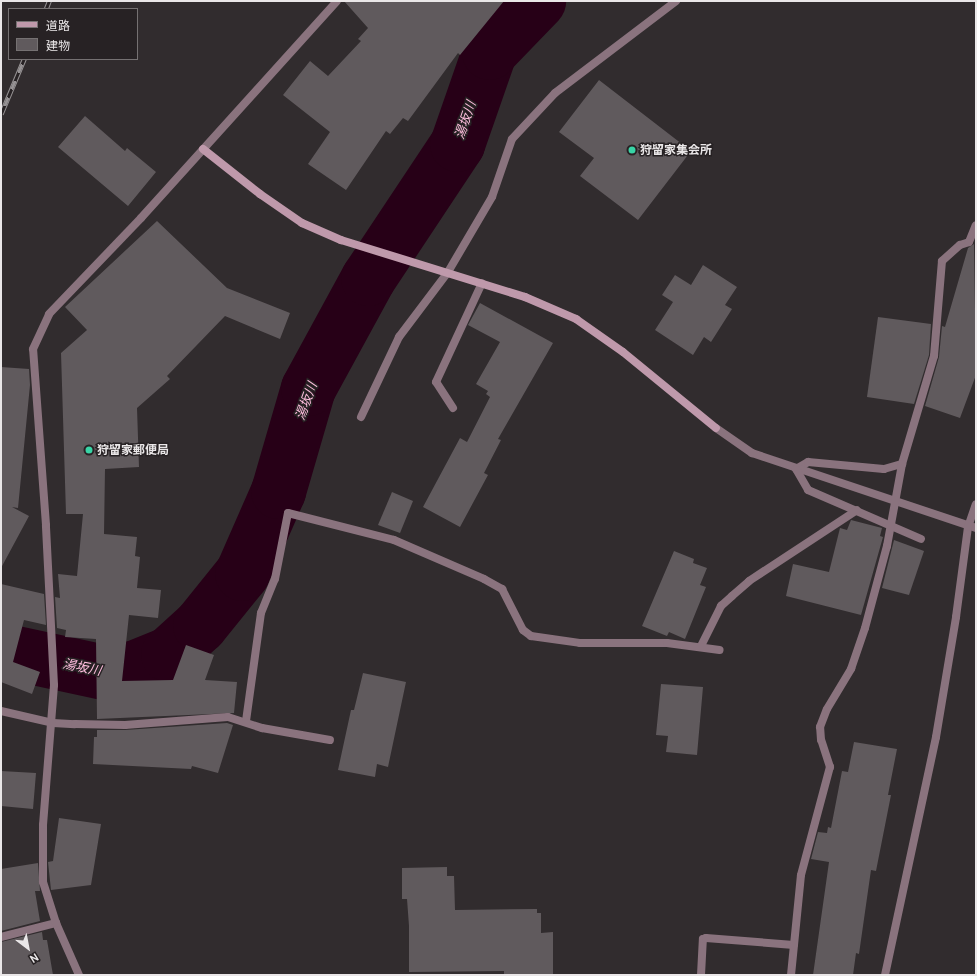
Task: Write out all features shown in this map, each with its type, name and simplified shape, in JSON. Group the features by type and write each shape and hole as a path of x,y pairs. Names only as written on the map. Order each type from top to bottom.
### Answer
{"street":[{"path":"79,975 56,923 43,882 43,825 53,723 54,685 53,646 33,349 49,314 111,251 337,1"},
{"path":"361,417 399,337 448,272 492,196 512,139 555,93 676,1"},
{"path":"203,149 260,194 302,223 341,240 525,297 576,319 623,352 716,428 752,453 972,527"},
{"path":"791,975 801,875 830,767 821,740 820,727 827,709 851,669 865,628 890,524 902,464 934,356 942,261 960,245 969,242 976,225"},
{"path":"453,408 436,382 482,283"},
{"path":"796,469 808,462 884,469 902,464"},
{"path":"796,469 808,490 890,524 921,539"},
{"path":"885,975 936,737 976,504"},
{"path":"701,646 721,606 749,581 856,510"},
{"path":"246,721 261,613 275,579 288,513 394,540 484,579 502,589 523,630 531,636 580,643 668,643 701,646 720,650"},
{"path":"1,711 53,723 125,725 228,717 246,721 262,728 330,740"},
{"path":"1,937 56,923"},
{"path":"701,975 703,939 706,938 794,945"}],"building":[{"path":"344,1 504,1 460,55 458,53 408,121 403,118 390,134 386,131 346,190 308,164 330,132 283,95 310,61 328,76 361,41 358,39 368,28"},
{"path":"599,80 691,151 638,220 580,176 594,158 559,132"},
{"path":"85,116 125,151 127,148 156,172 128,206 58,147"},
{"path":"157,221 227,288 290,313 280,339 225,316 167,376 170,379 137,408 139,467 105,469 104,534 137,537 135,556 140,557 137,588 161,590 158,618 129,615 122,681 173,680 186,645 214,655 205,680 237,682 234,713 97,719 96,639 65,637 66,630 57,628 55,597 60,598 58,574 77,576 83,514 66,514 61,353 87,330 65,307"},
{"path":"974,244 976,375 960,418 925,406 939,357 942,326 945,327 968,248"},
{"path":"703,265 737,287 725,305 732,309 711,342 704,337 693,355 655,330 673,302 662,295 675,275 691,285"},
{"path":"480,303 553,343 498,439 501,440 484,473 488,475 460,527 423,507 460,438 467,442 490,397 486,394 488,391 476,384 500,342 468,325"},
{"path":"878,317 931,324 929,355 914,404 867,397"},
{"path":"1,367 29,369 30,385 18,508 12,507 29,516 1,568"},
{"path":"392,492 413,501 400,533 378,525"},
{"path":"851,520 882,528 880,536 883,537 861,615 786,596 793,564 829,572 840,528 847,530"},
{"path":"894,540 924,551 909,595 882,588"},
{"path":"674,551 694,559 693,563 707,568 700,585 706,587 685,639 669,632 667,636 642,626"},
{"path":"1,584 44,594 46,625 24,620 13,662 40,672 32,694 1,682"},
{"path":"363,673 406,682 388,767 377,764 375,777 338,770 351,710 354,710"},
{"path":"661,684 703,687 697,755 666,752 668,736 656,735"},
{"path":"227,723 233,725 218,773 192,766 191,769 93,764 94,737 97,737 97,730 125,730"},
{"path":"854,742 897,749 888,795 891,795 876,871 871,870 859,954 856,953 853,975 813,975 829,862 811,859 818,832 827,833 828,827 831,828 842,771 848,772"},
{"path":"1,771 36,773 33,809 1,806"},
{"path":"59,818 101,824 91,885 51,890 48,862 53,861"},
{"path":"38,863 40,891 35,891 40,921 1,931 1,869"},
{"path":"447,867 447,876 454,876 455,910 537,909 537,913 541,913 541,933 553,932 553,975 504,975 504,971 409,972 409,926 407,899 402,899 402,868"},
{"path":"42,932 43,940 47,940 53,975 1,975 1,942"}],"waterway":[{"name":"湯坂川","path":"1,650 104,672 133,668 168,654 200,625 242,573 278,491 308,388 368,278 457,144 489,52 538,1"}],"railway":[{"path":"46,8 49,1"},
{"path":"1,114 24,60"}],"place":[{"name":"狩留家集会所","path":"632,150"},
{"name":"狩留家郵便局","path":"89,450"}]}
